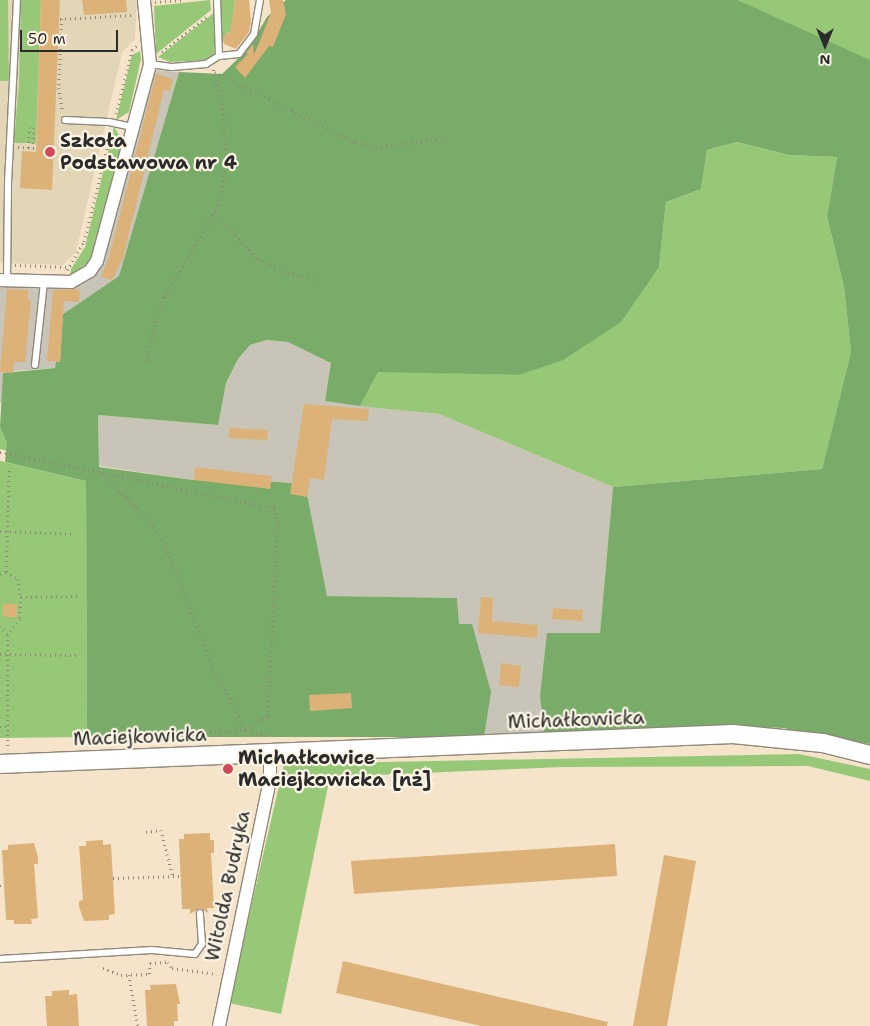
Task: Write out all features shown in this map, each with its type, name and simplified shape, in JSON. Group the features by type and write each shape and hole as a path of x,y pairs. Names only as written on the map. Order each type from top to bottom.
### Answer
{"street":[{"path":"3,280 67,282 80,278 97,261 150,62 148,38 150,1"},
{"name":"Michałkowicka","path":"276,753 733,734 823,743 870,755"},
{"name":"Maciejkowicka","path":"4,759 276,753"},
{"name":"Witolda Budryka","path":"219,1026 276,753"}],"lane":[{"path":"3,280 6,265 9,147 15,78 17,0"},
{"path":"217,0 219,56"},
{"path":"150,62 172,67 206,64 219,56 239,54 254,34 260,0"},
{"path":"65,120 114,123 133,128"},
{"path":"35,365 44,282"},
{"path":"0,959 152,950 195,954 200,951 202,944 200,914"}],"path":[{"path":"150,1 183,0"},
{"path":"150,62 214,10"},
{"path":"65,120 59,88 61,19 137,14"},
{"path":"67,282 68,267 84,242 132,50 148,38"},
{"path":"147,362 152,331 164,297 215,213 226,165 223,115 215,72 355,142 376,147 446,138"},
{"path":"9,147 28,148 35,148 34,128 29,128 28,148"},
{"path":"215,213 257,258 288,273 317,280"},
{"path":"6,265 68,267"},
{"path":"0,452 276,508 278,526 268,717 246,730"},
{"path":"6,572 9,467"},
{"path":"100,472 151,522 166,547 213,667 246,730"},
{"path":"0,531 74,534"},
{"path":"0,574 6,572 18,579 21,597 20,619 8,635 8,727 4,759"},
{"path":"21,597 80,596"},
{"path":"0,626 8,635"},
{"path":"0,654 77,655"},
{"path":"0,727 8,727"},
{"path":"160,743 182,734 246,730 267,735"},
{"path":"146,832 160,830 173,876"},
{"path":"113,878 180,876"},
{"path":"103,968 130,975 150,974 150,963 168,962 172,968 217,974"},
{"path":"130,975 138,1026"}],"shaded area":[{"name":"Szkoła Podstawowa nr 4","path":"0,0 137,0 135,39 122,53 76,252 63,265 0,263"},
{"path":"154,70 179,72 119,276 63,314 60,362 55,368 14,371 0,404 0,284 78,285"},
{"path":"267,340 288,342 332,363 325,401 439,414 613,487 600,633 545,738 484,737 459,624 457,598 326,596 305,484 239,479 193,480 99,466 98,415 217,425 226,383 238,359 250,345"}],"green space":[{"path":"0,0 8,0 9,81 0,81"},
{"path":"21,0 41,0 36,143 14,143 19,83"},
{"path":"210,0 211,10 156,54 154,6"},
{"path":"221,0 235,0 231,33 227,32 222,43"},
{"path":"286,0 738,0 870,60 870,744 783,728 715,725 545,738 540,696 547,633 600,633 613,487 822,469 851,352 844,287 827,216 837,157 789,155 737,142 707,150 701,189 666,202 659,267 621,322 563,360 519,375 378,372 360,406 325,401 331,363 288,342 267,340 250,345 238,359 226,383 218,425 98,415 99,467 193,480 239,479 305,484 327,596 457,598 459,624 472,624 491,692 484,737 87,737 86,481 5,462 7,443 0,427 3,373 55,368 56,362 60,362 63,314 119,276 179,72 222,74 248,49 267,17"},
{"path":"738,0 870,0 870,60 866,60"},
{"path":"215,12 214,54 209,60 170,62 158,57"},
{"path":"140,51 141,59 129,112 116,120 132,55"},
{"path":"114,127 122,140 93,259 70,276 71,269 85,247"},
{"path":"737,142 789,155 837,157 827,216 844,287 851,352 822,469 613,487 439,414 360,406 378,371 519,375 659,267 666,202 701,189 707,150"},
{"path":"0,427 7,443 8,451 0,449"},
{"path":"0,461 86,481 87,737 0,738"},
{"path":"799,754 870,769 870,781 808,766 563,767 330,777 281,1014 229,1003 284,764"}],"building":[{"path":"41,0 60,0 52,190 20,188 22,151 36,152"},
{"path":"82,0 126,0 127,12 84,15"},
{"path":"235,0 249,0 251,22 249,32 236,49 224,44 223,40 227,32 230,33"},
{"path":"269,0 283,0 286,14 273,47 269,46 245,78 235,67 248,54 246,53 253,44 254,55 271,13"},
{"path":"156,74 173,79 170,91 164,90 123,258 112,280 101,277 109,257"},
{"path":"7,289 28,290 28,300 31,300 25,362 14,362 13,373 0,372"},
{"path":"53,290 80,290 79,302 64,301 60,362 47,361"},
{"path":"304,404 369,409 368,421 332,419 324,480 310,478 307,497 290,494"},
{"path":"229,428 268,430 267,440 229,438"},
{"path":"195,467 272,476 270,489 194,480"},
{"path":"481,597 493,598 492,621 538,625 537,638 478,633"},
{"path":"3,604 17,604 17,617 3,617"},
{"path":"553,608 583,610 582,621 552,619"},
{"path":"501,663 521,666 519,687 499,685"},
{"path":"351,693 352,708 310,711 309,695"},
{"path":"210,833 210,840 214,840 214,853 211,853 214,908 207,908 208,913 200,908 190,914 190,909 182,909 179,839 184,839 184,834"},
{"path":"103,840 103,845 111,844 115,914 109,915 109,920 84,921 79,907 79,901 83,900 79,846 86,846 86,841"},
{"path":"34,843 38,857 38,864 34,864 38,918 31,919 32,924 14,924 14,920 6,920 2,850 8,850 8,845"},
{"path":"615,844 617,876 354,894 351,861"},
{"path":"664,855 696,861 667,1026 633,1026"},
{"path":"343,961 608,1022 607,1026 481,1026 336,993"},
{"path":"176,984 180,1004 177,1004 178,1021 174,1021 174,1026 147,1026 145,990 151,990 150,985"},
{"path":"69,990 69,995 77,994 79,1026 47,1026 45,996 52,996 52,991"}],"place":[{"name":"Szkoła Podstawowa nr 4","path":"50,152"},
{"name":"Michałkowice Maciejkowicka [nż]","path":"228,769"}]}
